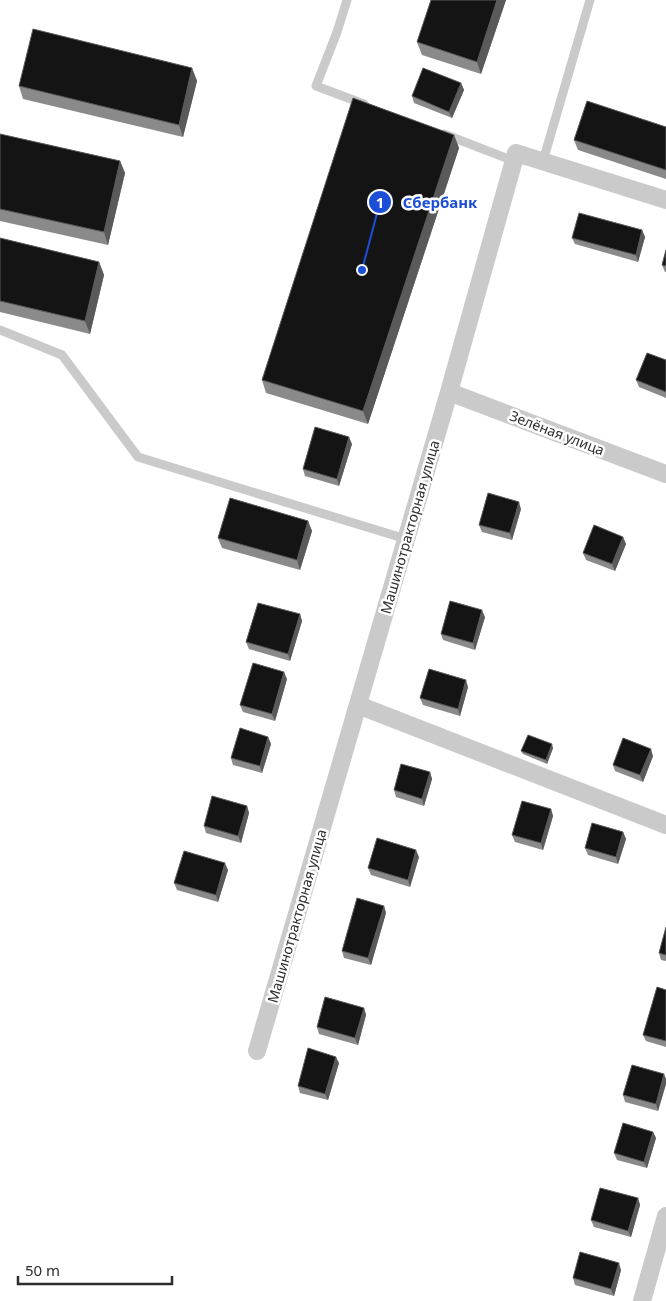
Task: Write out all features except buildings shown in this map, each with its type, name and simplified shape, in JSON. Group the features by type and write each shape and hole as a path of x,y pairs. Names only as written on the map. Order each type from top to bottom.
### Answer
{"street":[{"path":"514,161 516,153 666,200"},
{"name":"Машинотракторная улица","path":"257,1051 449,392 514,161"},
{"name":"Зелёная улица","path":"449,392 666,474"},
{"path":"358,705 666,825"},
{"path":"642,1301 666,1216"}],"lane":[{"path":"347,0 316,86 370,106"},
{"path":"543,161 590,0"},
{"path":"433,130 514,161"},
{"path":"0,330 62,355 138,457 406,539"}],"place":[{"name":"Сбербанк","path":"362,270"}]}
